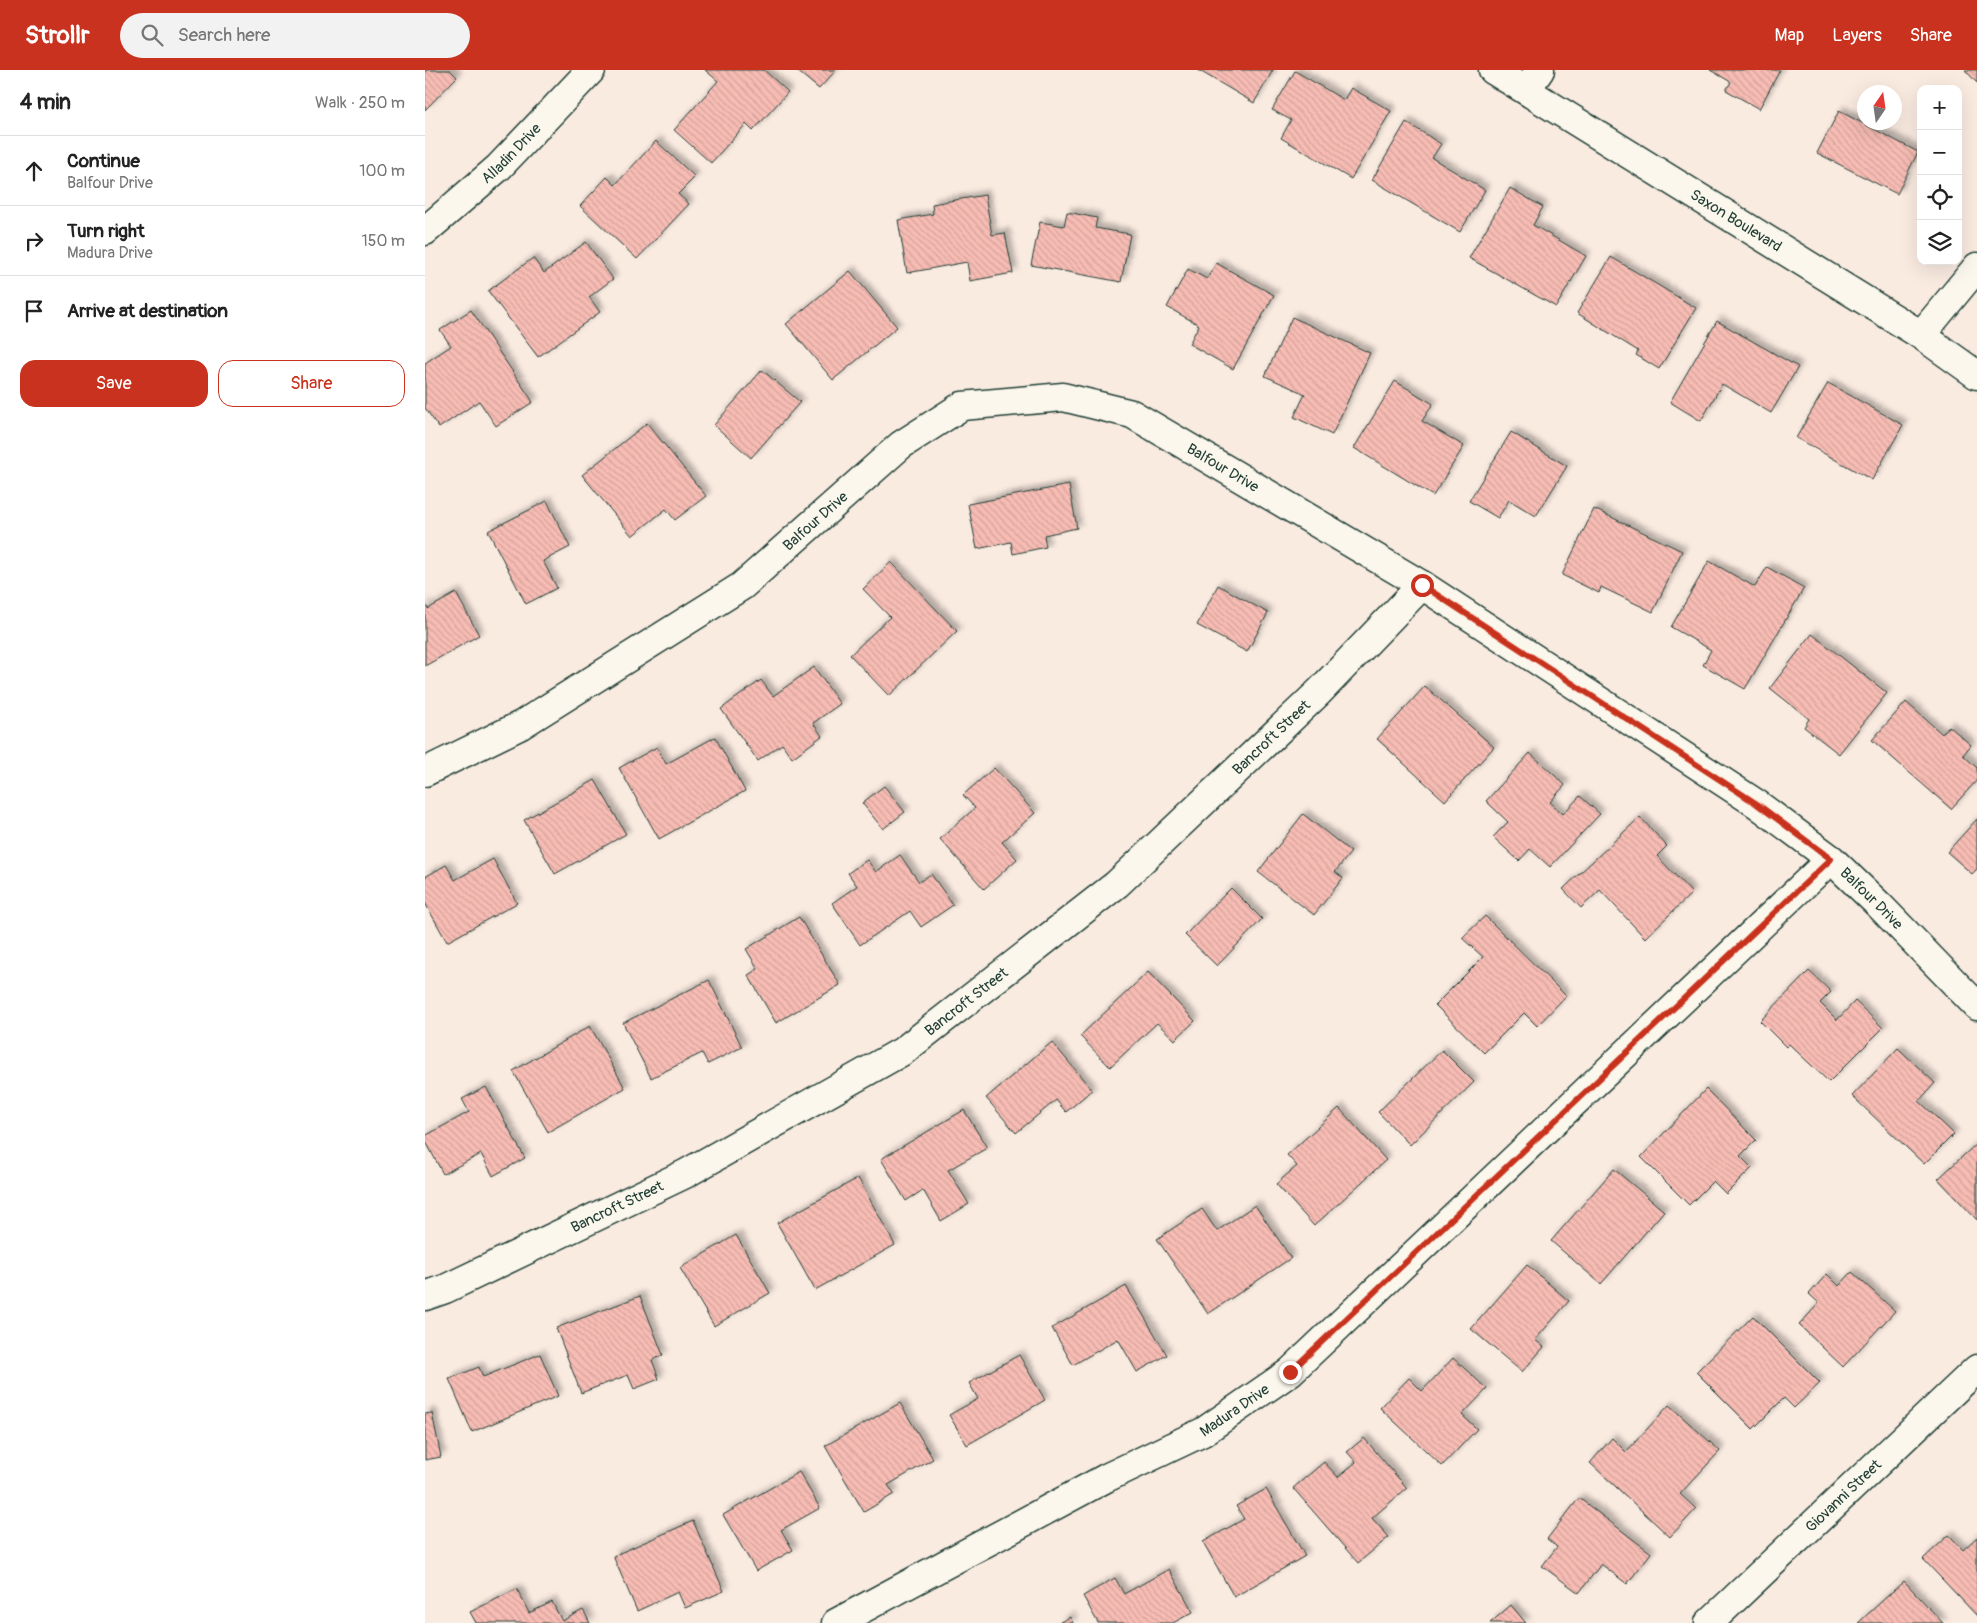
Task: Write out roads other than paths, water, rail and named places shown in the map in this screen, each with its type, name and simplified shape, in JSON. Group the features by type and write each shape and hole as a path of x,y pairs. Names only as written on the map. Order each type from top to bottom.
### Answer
{"street":[{"name":"Alladin Drive","path":"425,231 499,167 591,70"},
{"name":"Saxon Boulevard","path":"1493,70 1533,80 1921,335 1977,375"},
{"path":"1921,335 1977,267"},
{"name":"Balfour Drive","path":"425,772 521,725 742,586 901,445 962,406 1063,397 1132,414 1422,585 1757,804 1831,859 1880,906 1977,1006"},
{"name":"Bancroft Street","path":"425,1296 445,1289 685,1174 903,1052 1117,884 1319,692 1422,585"},
{"name":"Madura Drive","path":"836,1623 1107,1478 1203,1432 1290,1372 1831,859"},
{"name":"Giovanni Street","path":"1709,1623 1977,1368"}]}
